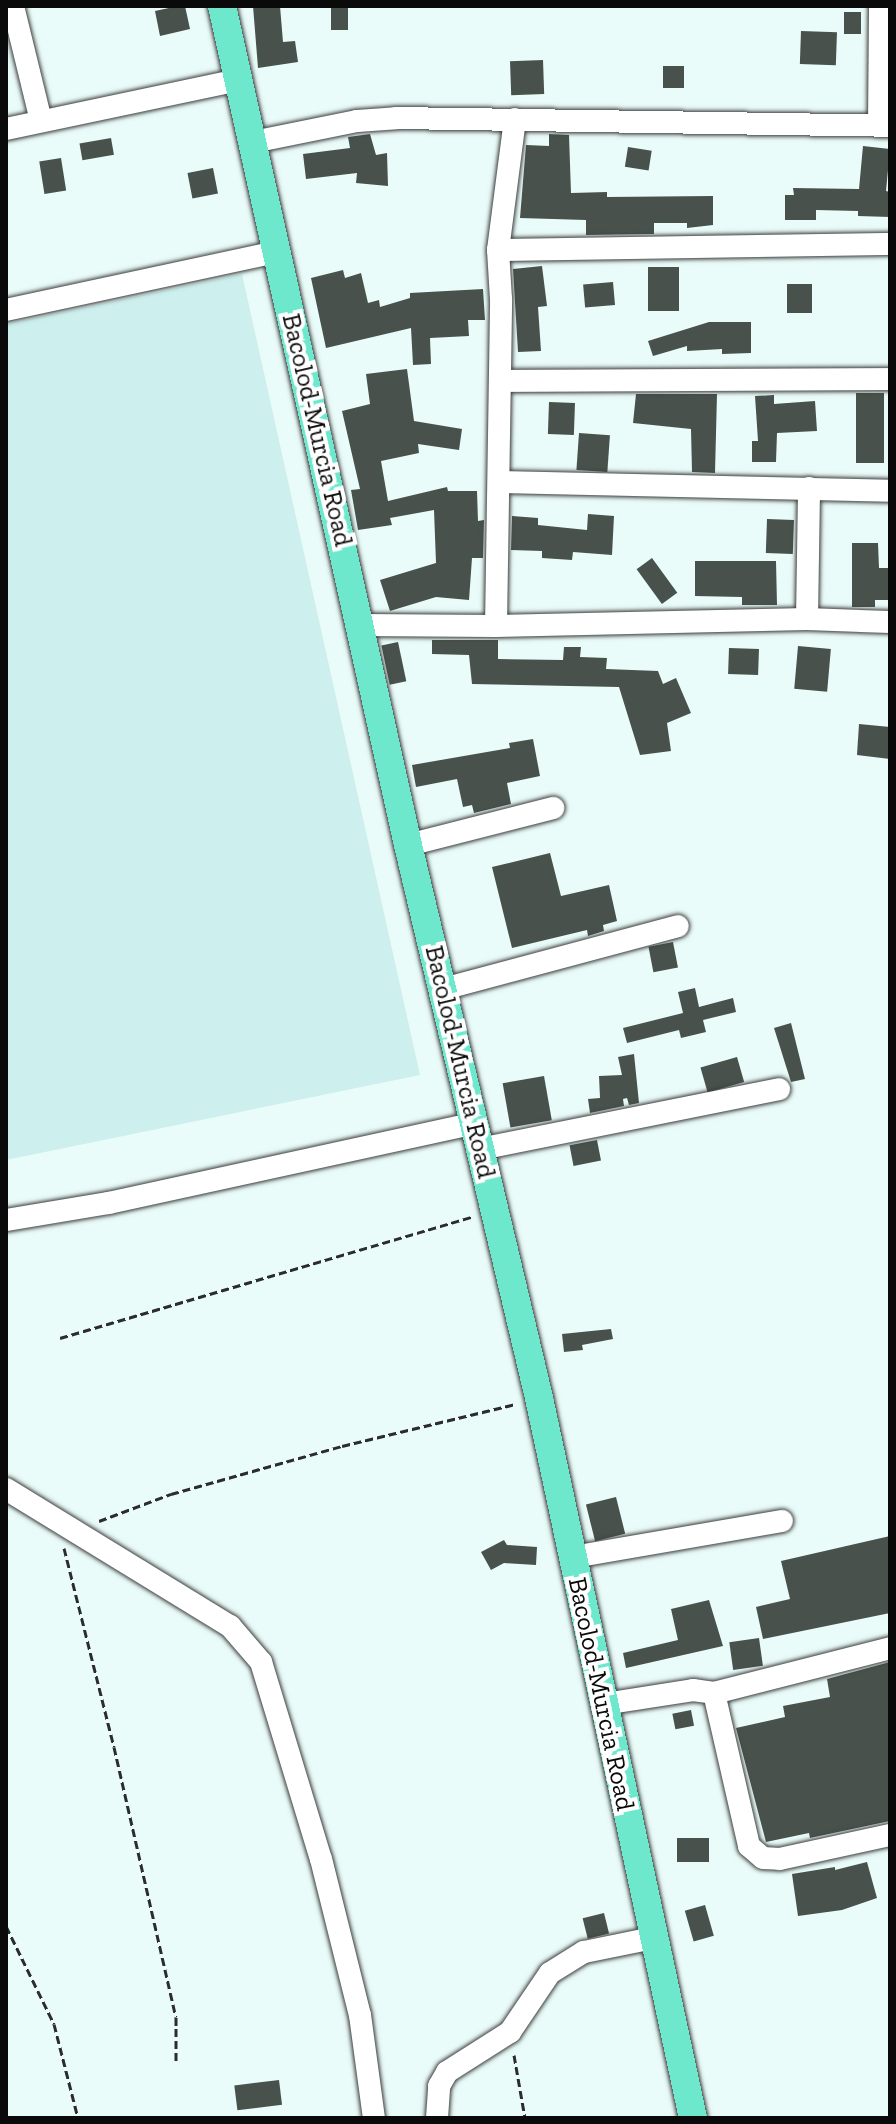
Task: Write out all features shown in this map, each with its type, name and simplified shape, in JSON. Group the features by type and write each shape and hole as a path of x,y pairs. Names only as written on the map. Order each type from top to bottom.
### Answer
{"main road":[{"name":"Bacolod-Murcia Road","path":"222,6 408,845 539,1398 693,2118"}],"street":[{"path":"13,6 41,121"},
{"path":"253,142 357,121 515,119 884,126 880,6"},
{"path":"6,129 238,80"},
{"path":"496,626 500,482 498,250 515,119"},
{"path":"498,250 890,244"},
{"path":"6,310 276,252"},
{"path":"500,381 890,379"},
{"path":"500,482 890,491"},
{"path":"807,619 809,488"},
{"path":"361,625 496,626 807,619 890,622"},
{"path":"408,845 553,808"},
{"path":"443,989 678,926"},
{"path":"6,1220 477,1136 779,1089"},
{"path":"6,1489 230,1626 261,1662 321,1859 356,2001 374,2118"},
{"path":"573,1557 782,1521"},
{"path":"604,1704 693,1690 714,1693 890,1648"},
{"path":"714,1693 749,1846 763,1858 780,1859 890,1835"},
{"path":"437,2118 439,2086 447,2072 510,2032 531,1998 560,1965 584,1952 653,1938"}],"path":[{"path":"60,1338 495,1210"},
{"path":"176,2063 176,2017 68,1525 342,1446 539,1398"},
{"path":"6,1926 54,2024 78,2118"},
{"path":"510,2032 525,2118"}],"shaded area":[{"path":"242,274 420,1075 6,1160 6,324"}],"building":[{"path":"185,6 190,29 160,36 155,11"},
{"path":"253,6 280,6 283,42 295,41 298,62 258,68"},
{"path":"331,6 348,6 348,30 331,30"},
{"path":"844,12 861,12 861,34 844,34"},
{"path":"801,31 837,32 836,65 800,64"},
{"path":"543,60 544,94 511,95 510,61"},
{"path":"663,66 684,66 684,88 663,88"},
{"path":"370,134 376,155 387,153 388,186 356,183 357,173 306,179 303,154 350,148 348,137"},
{"path":"549,134 569,135 571,193 607,192 607,197 713,196 713,225 687,228 687,223 654,223 654,234 586,235 586,220 520,218 526,145 549,146"},
{"path":"111,138 114,155 82,160 79,144"},
{"path":"863,146 890,149 886,191 890,192 890,217 858,216 858,211 816,210 816,220 785,220 785,195 794,195 793,188 859,189"},
{"path":"628,147 652,151 649,171 625,167"},
{"path":"61,158 66,191 44,194 39,161"},
{"path":"213,168 218,194 192,198 187,173"},
{"path":"542,266 547,306 538,307 541,351 518,352 513,269"},
{"path":"648,267 679,267 679,311 648,311"},
{"path":"343,270 345,278 361,273 368,303 379,300 380,307 410,298 410,293 483,289 485,320 468,320 469,336 430,338 431,364 413,365 411,328 326,348 311,278"},
{"path":"613,282 615,305 585,308 583,285"},
{"path":"787,284 812,284 812,313 787,313"},
{"path":"709,322 751,322 751,353 722,354 722,349 687,351 687,346 653,356 648,341"},
{"path":"407,369 414,421 462,429 459,450 418,444 419,453 381,461 388,501 447,487 448,491 477,491 478,521 484,520 483,558 472,558 469,600 436,597 390,611 380,580 436,563 434,510 390,518 392,525 358,530 351,490 360,489 342,411 370,404 366,374"},
{"path":"856,393 884,393 884,463 856,463"},
{"path":"636,394 717,394 715,473 692,472 691,429 633,423"},
{"path":"774,395 774,404 815,401 817,431 777,433 776,462 752,462 752,441 758,441 755,396"},
{"path":"549,402 575,403 574,435 548,434"},
{"path":"579,433 610,435 607,472 576,470"},
{"path":"588,514 614,516 612,555 573,552 572,560 542,558 542,551 511,550 512,516 538,518 538,525 587,530"},
{"path":"767,519 794,520 793,554 766,553"},
{"path":"852,543 878,543 879,568 890,568 890,600 875,600 875,607 852,607"},
{"path":"652,558 677,593 662,604 637,569"},
{"path":"695,561 776,561 777,605 742,605 742,597 695,596"},
{"path":"432,640 498,640 498,659 563,660 564,647 581,647 580,657 607,658 606,669 658,671 663,684 676,678 691,713 667,723 671,751 640,755 619,687 472,684 469,655 432,654"},
{"path":"398,642 406,681 390,685 381,646"},
{"path":"798,646 831,649 827,692 794,689"},
{"path":"729,648 759,649 758,675 728,674"},
{"path":"859,724 890,727 890,759 857,755"},
{"path":"533,739 540,776 507,783 511,804 474,813 472,805 463,807 457,779 416,787 412,765 510,748 509,743"},
{"path":"550,853 561,896 609,885 617,921 603,925 604,931 588,936 587,930 512,948 492,867"},
{"path":"673,942 678,968 653,972 648,947"},
{"path":"695,988 699,1007 733,998 736,1012 703,1020 706,1032 681,1038 679,1030 627,1043 623,1028 683,1013 678,992"},
{"path":"791,1023 805,1079 791,1082 774,1028"},
{"path":"634,1054 639,1103 629,1105 627,1098 623,1099 624,1106 590,1113 588,1099 600,1098 599,1076 622,1075 618,1057"},
{"path":"737,1057 744,1082 708,1092 700,1067"},
{"path":"544,1076 552,1120 510,1128 503,1083"},
{"path":"597,1140 601,1161 574,1166 570,1145"},
{"path":"611,1329 613,1339 582,1345 583,1350 564,1352 562,1334"},
{"path":"616,1497 625,1534 595,1541 586,1504"},
{"path":"890,1536 890,1613 763,1639 756,1607 790,1599 781,1561"},
{"path":"504,1540 507,1545 537,1547 536,1565 504,1563 491,1570 481,1552"},
{"path":"709,1600 723,1646 626,1668 623,1653 678,1640 671,1609"},
{"path":"759,1638 763,1666 733,1670 729,1642"},
{"path":"890,1662 890,1821 810,1838 809,1833 766,1842 736,1728 785,1717 783,1706 830,1697 827,1679"},
{"path":"691,1710 694,1726 675,1729 672,1714"},
{"path":"677,1838 709,1838 709,1862 677,1862"},
{"path":"867,1862 877,1898 842,1910 798,1916 792,1874 835,1867 835,1870"},
{"path":"705,1905 714,1936 694,1942 685,1911"},
{"path":"604,1913 609,1933 588,1939 583,1918"},
{"path":"279,2080 282,2105 237,2110 234,2085"}]}
